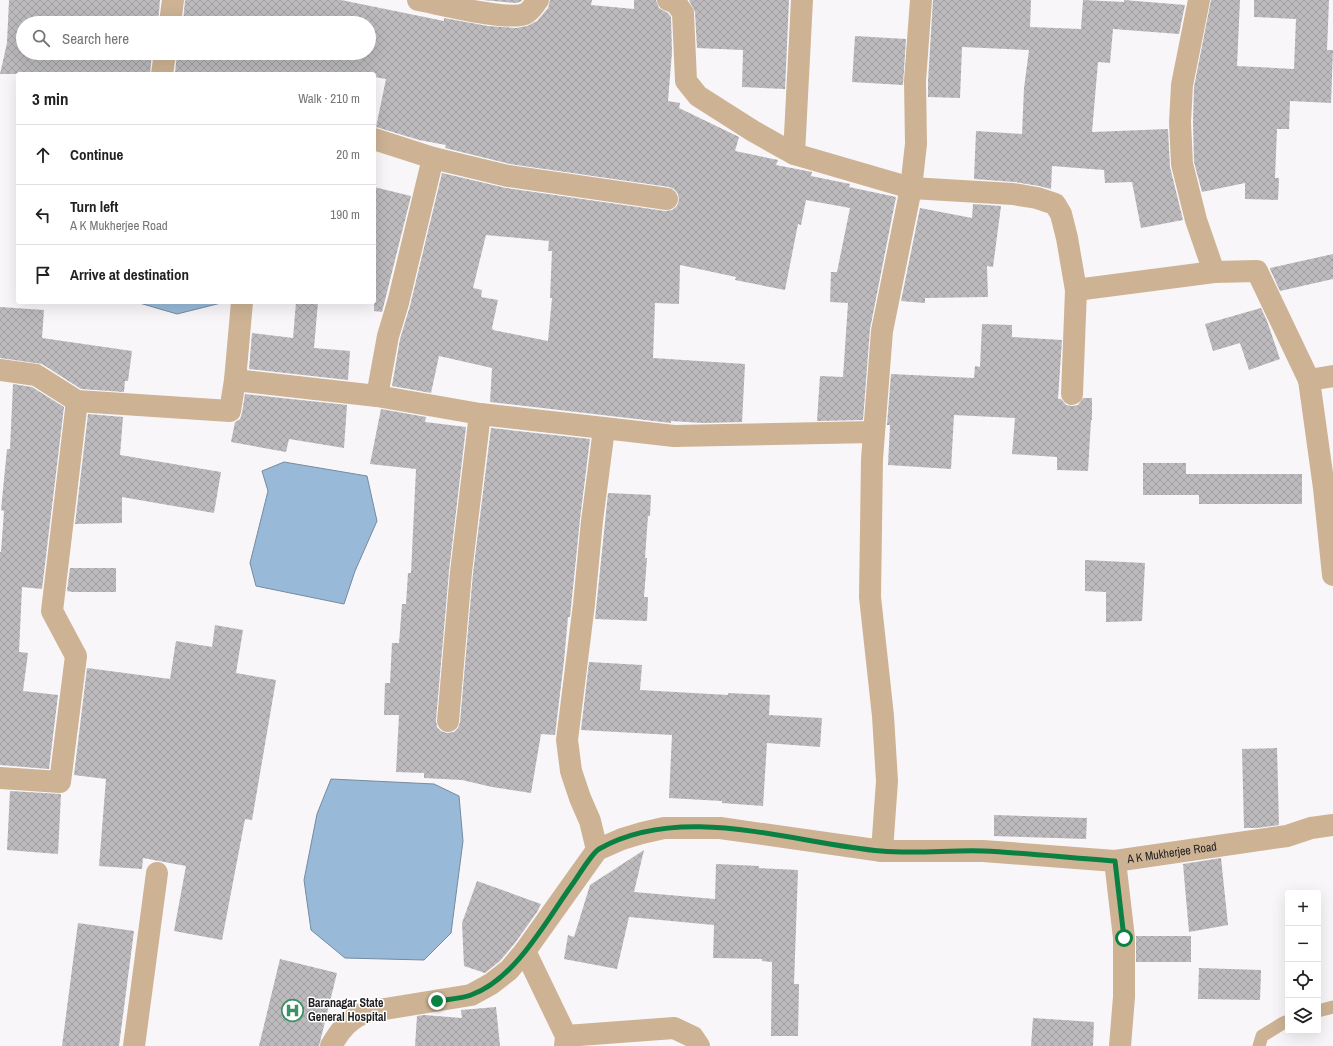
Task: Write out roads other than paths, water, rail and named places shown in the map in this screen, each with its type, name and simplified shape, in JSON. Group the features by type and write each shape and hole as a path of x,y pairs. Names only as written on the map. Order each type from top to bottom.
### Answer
{"street":[{"path":"171,16 173,0"},
{"path":"418,0 489,14 512,16 525,14 538,0"},
{"path":"668,0 676,3 683,13 686,81 698,96 753,131 794,154 911,188 1013,194 1037,198 1055,204 1061,214 1068,238 1076,290 1072,394"},
{"path":"794,154 802,0"},
{"path":"882,851 887,781 883,716 870,597 872,459 882,331 911,188 916,144 915,81 921,0"},
{"path":"1199,0 1182,85 1180,122 1182,164 1196,220 1214,272"},
{"path":"162,72 164,60"},
{"path":"376,140 433,158 508,176 667,199"},
{"path":"377,396 388,336 398,303 433,158"},
{"path":"1076,290 1214,272 1257,271 1309,380 1324,488 1333,575"},
{"path":"0,370 36,375 77,401 230,411 235,380 242,304"},
{"path":"1309,380 1333,376"},
{"path":"235,380 377,396 480,414 674,436 874,432"},
{"path":"0,778 60,782 76,656 52,610 77,401"},
{"path":"448,721 461,572 480,414"},
{"path":"331,1046 347,1022 366,1012 471,995 491,984 509,970 525,952 597,850 590,821 571,771 567,740 604,429"},
{"name":"A K Mukherjee Road","path":"597,850 622,839 664,828 720,828 882,851 983,851 1115,861 1287,836 1311,828 1333,825"},
{"path":"1115,861 1124,938 1124,997 1120,1046"},
{"path":"134,1046 157,873"},
{"path":"525,952 565,1041 674,1028 694,1037 699,1046"}],"lane":[{"path":"1321,1011 1333,1007"},
{"path":"1259,1046 1262,1036 1285,1022"}],"water":[{"path":"143,304 217,304 177,314"},
{"path":"284,462 367,476 377,521 355,571 344,604 256,586 250,563 268,491 262,471"},
{"path":"331,779 434,784 459,796 463,841 451,933 424,960 345,958 311,930 304,880 317,814"}],"place":[{"name":"Baranagar State General Hospital","path":"292,1010"}]}
